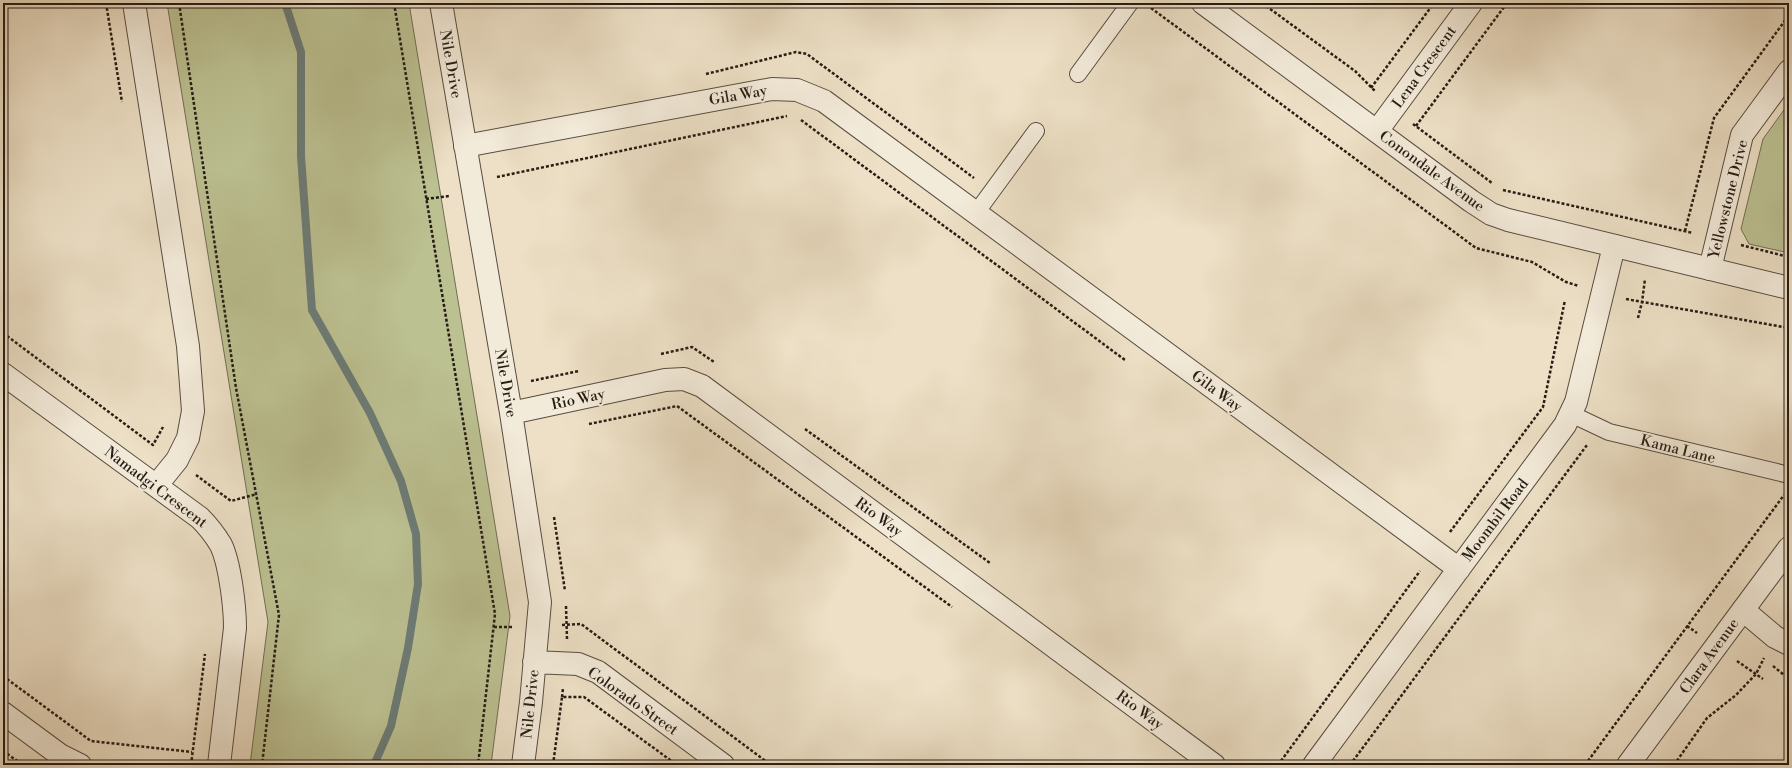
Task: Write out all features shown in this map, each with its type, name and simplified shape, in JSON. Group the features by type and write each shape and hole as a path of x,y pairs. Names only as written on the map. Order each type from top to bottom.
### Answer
{"street":[{"path":"134,3 188,346 192,411 188,438 177,460 156,486"},
{"name":"Nile Drive","path":"440,3 511,413 540,602 523,765"},
{"name":"Conondale Avenue","path":"1203,3 1471,202 1491,214 1508,220 1789,288"},
{"name":"Lena Crescent","path":"1377,132 1471,3"},
{"name":"Yellowstone Drive","path":"1710,269 1742,135 1789,71"},
{"name":"Gila Way","path":"465,146 772,89 797,90 824,101 1459,569"},
{"name":"Moombil Road","path":"1314,765 1565,425 1576,402 1614,246"},
{"name":"Namadgi Crescent","path":"3,374 200,518 210,528 221,545 226,559 235,617 235,628 218,765"},
{"name":"Rio Way","path":"511,413 666,380 684,379 702,386 1214,765"},
{"name":"Clara Avenue","path":"1628,765 1789,548"},
{"path":"1742,610 1782,641"},
{"name":"Colorado Street","path":"534,662 578,664 598,672 723,765"},
{"path":"3,713 60,755 80,765"}],"lane":[{"path":"1078,74 1130,3"},
{"path":"976,212 1036,131"},
{"name":"Kama Lane","path":"1571,414 1610,432 1789,476"}],"path":[{"path":"106,3 123,104"},
{"path":"179,3 236,388 279,615 262,765"},
{"path":"394,3 495,614 478,765"},
{"path":"1262,3 1355,71 1371,88 1416,126 1495,185"},
{"path":"1371,88 1434,3"},
{"path":"1416,126 1507,3"},
{"path":"497,176 794,115"},
{"path":"800,119 1125,360"},
{"path":"1501,190 1718,238 1789,257"},
{"path":"3,333 231,501 257,494"},
{"path":"586,424 677,406 952,607"},
{"path":"154,445 167,421"},
{"path":"1585,765 1785,494"},
{"path":"1674,765 1707,718 1736,695 1756,674 1782,641"},
{"path":"191,765 206,647"},
{"path":"1772,666 1789,679"},
{"path":"3,676 91,741 192,752"},
{"path":"553,765 562,697 584,696 677,765"},
{"path":"3,751 22,765"}],"green space":[{"path":"167,3 409,3 510,616 491,765 250,765 268,622"},
{"path":"1789,103 1789,253 1749,244 1741,229 1763,139"}],"waterway":[{"path":"285,3 301,52 301,156 312,310 370,413 401,481 416,534 418,584 408,648 391,726 374,765"}]}
